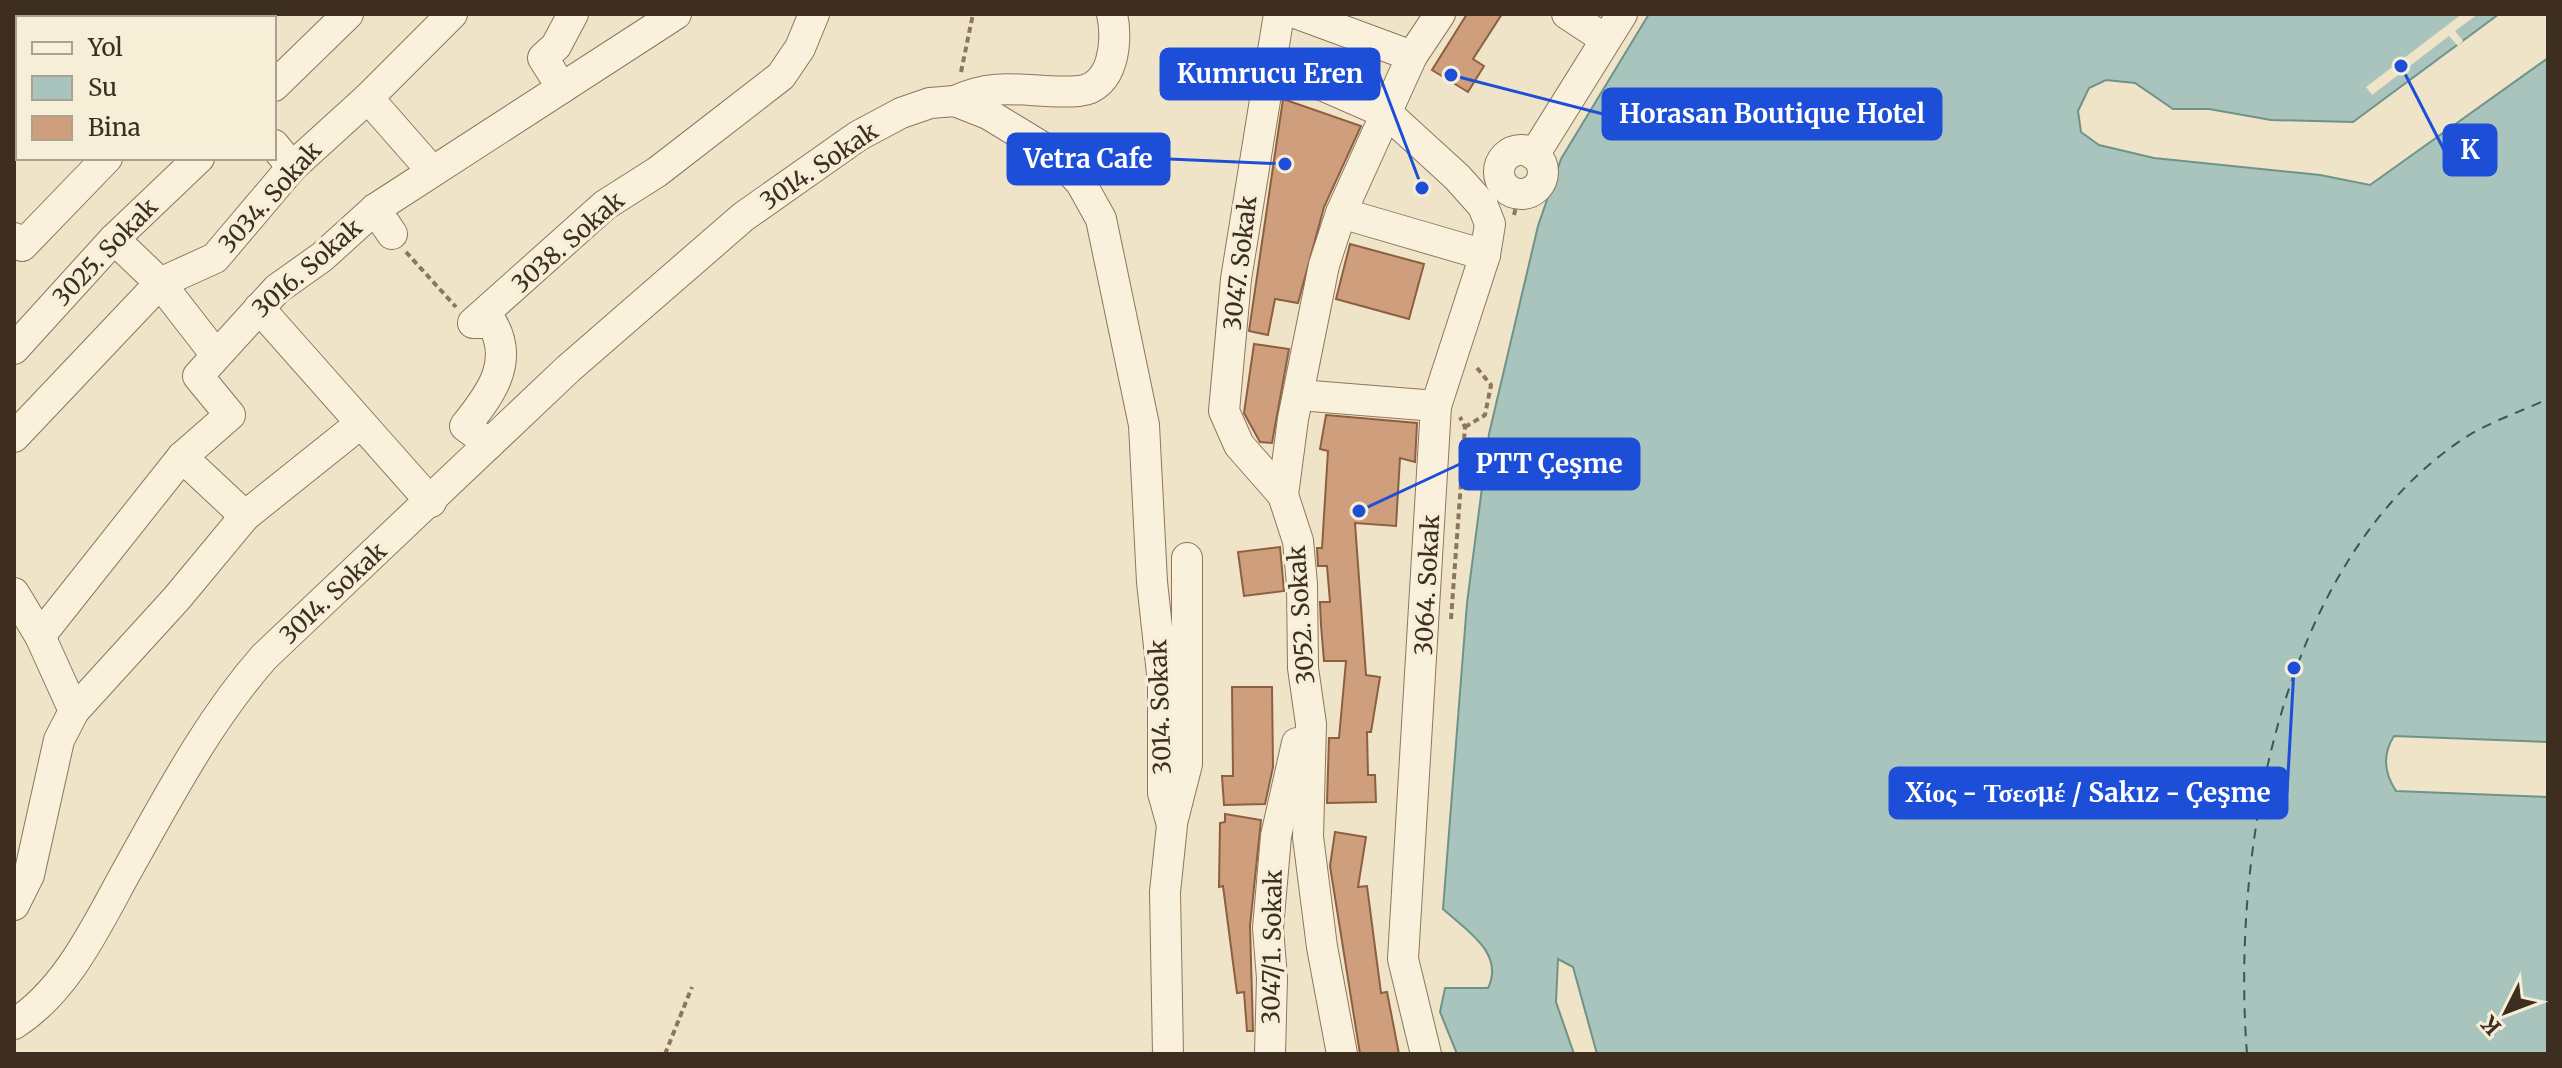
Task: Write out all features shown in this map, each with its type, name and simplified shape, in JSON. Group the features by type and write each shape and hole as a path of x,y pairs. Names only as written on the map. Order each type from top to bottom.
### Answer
{"street":[{"path":"276,84 348,14"},
{"name":"3034. Sokak","path":"14,437 160,283 215,258 283,156 368,98 452,14"},
{"path":"562,88 543,58 556,46 573,14"},
{"name":"3016. Sokak","path":"40,636 182,457 230,415 198,376 259,308 375,209 676,14"},
{"name":"3038. Sokak","path":"489,444 465,426 499,379 500,336 492,323 473,323 605,205 657,172 781,76 800,48 814,14"},
{"path":"955,101 977,91 1008,87 1082,91 1097,83 1111,64 1117,35 1112,14"},
{"name":"3047. Sokak","path":"1279,14 1236,279 1224,411 1239,445 1283,495"},
{"path":"1298,14 1412,56"},
{"name":"3052. Sokak","path":"1342,1054 1322,947 1308,837 1311,724 1298,541 1283,495 1324,265 1341,213 1412,56 1440,14"},
{"path":"1515,208 1542,179 1541,164 1534,155 1614,26 1567,14"},
{"path":"1271,63 1388,114"},
{"path":"368,98 432,171"},
{"name":"3014. Sokak","path":"14,1024 49,995 82,951 227,699 264,657 568,369 743,217 858,136 901,113 930,103 955,101 988,114 1057,156 1081,183 1101,219 1144,425 1152,582 1163,683 1163,793 1172,825 1165,892 1168,1054"},
{"name":"3064. Sokak","path":"1388,114 1483,206 1490,224 1446,407 1403,959 1426,1054"},
{"path":"18,242 105,160"},
{"name":"3025. Sokak","path":"14,349 114,239 197,160"},
{"path":"375,209 396,240"},
{"path":"1341,213 1485,255"},
{"path":"114,239 160,283 216,355"},
{"path":"259,308 431,502"},
{"path":"1299,395 1446,407"},
{"path":"14,905 29,875 59,740 74,711 177,598 245,516 360,424"},
{"path":"182,457 245,516"},
{"path":"1172,825 1187,764 1187,558"},
{"path":"17,604 40,636 74,711"},
{"name":"3047/1. Sokak","path":"1270,1054 1272,978 1268,928 1276,836 1307,699"}],"path":[{"path":"955,101 973,14"},
{"path":"396,240 446,297"},
{"path":"1469,375 1477,368 1481,353"},
{"path":"1465,427 1485,415 1491,385 1477,368"},
{"path":"1446,407 1465,427 1450,631"},
{"path":"665,1054 692,987"}],"water":[{"path":"1649,14 2499,14 2353,122 2271,120 2209,109 2173,109 2135,83 2106,80 2089,88 2078,111 2081,132 2099,145 2154,158 2320,175 2370,185 2548,58 2548,742 2394,736 2386,764 2396,791 2548,797 2548,1054 1597,1054 1573,967 1558,959 1556,1002 1574,1054 1457,1054 1440,1012 1445,988 1488,988 1492,975 1487,953 1480,943 1443,909 1467,603 1489,434 1538,226 1561,159"}],"pier":[{"path":"2462,14 2478,14 2455,31 2463,41 2458,46 2449,36 2372,95 2366,87"}],"building":[{"path":"1467,14 1502,14 1473,59 1484,66 1468,92 1432,70"},
{"path":"1283,99 1361,126 1324,207 1298,303 1275,299 1268,335 1249,331"},
{"path":"1350,244 1424,264 1409,319 1336,299"},
{"path":"1254,344 1289,349 1272,443 1260,442 1244,413"},
{"path":"1326,415 1417,423 1415,462 1400,458 1396,526 1355,523 1366,675 1380,677 1371,732 1367,732 1368,775 1375,775 1376,802 1327,803 1329,738 1339,738 1346,661 1324,661 1321,625 1320,602 1330,602 1327,566 1318,566 1317,548 1322,548 1328,451 1320,449"},
{"path":"1280,547 1284,591 1244,596 1238,552"},
{"path":"1232,687 1272,687 1273,767 1265,804 1224,805 1222,776 1233,776"},
{"path":"1225,814 1261,820 1250,926 1253,1031 1247,1031 1244,992 1237,993 1223,886 1219,887 1220,823 1225,822"},
{"path":"1335,832 1366,837 1358,887 1367,886 1381,993 1387,992 1399,1054 1360,1054 1330,866"}],"ferry route":[{"path":"2247,1054 2244,974 2248,890 2260,803 2280,718 2309,635 2349,560 2399,494 2460,441 2492,423 2548,399"}],"place":[{"name":"K","path":"2401,66"},
{"name":"Horasan Boutique Hotel","path":"1451,75"},
{"name":"Vetra Cafe","path":"1285,164"},
{"name":"Kumrucu Eren","path":"1422,188"},
{"name":"PTT Çeşme","path":"1359,511"},
{"name":"Χίος - Τσεσμέ / Sakız - Çeşme","path":"2294,668"}]}
